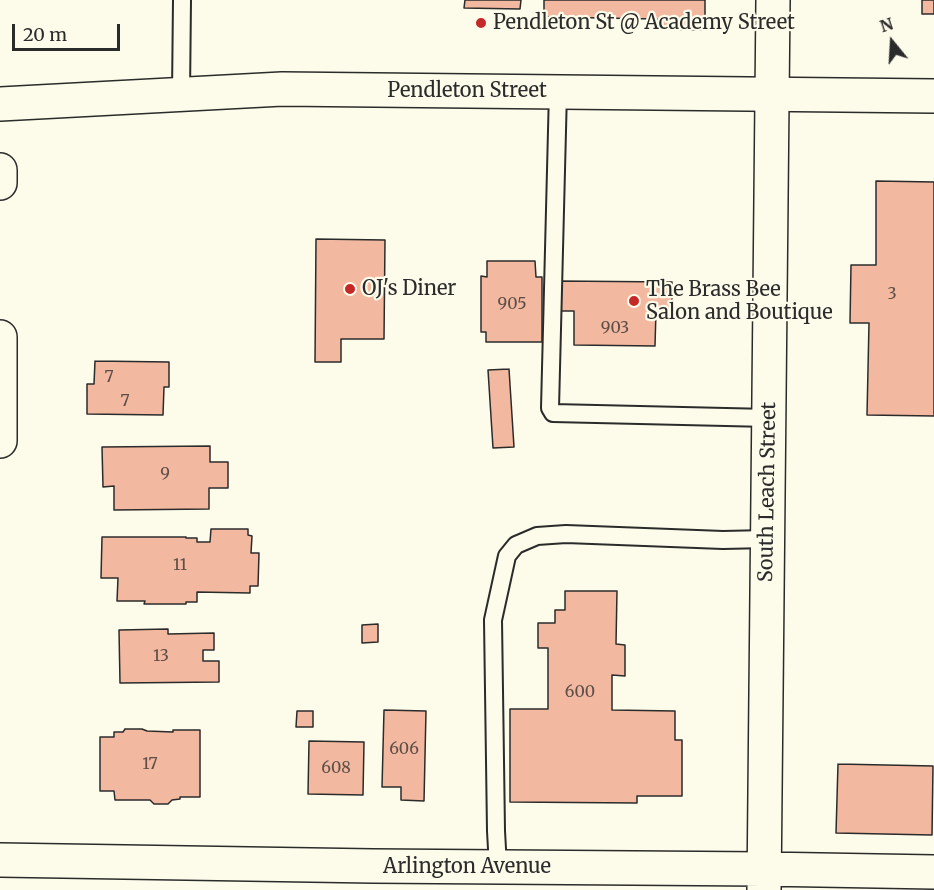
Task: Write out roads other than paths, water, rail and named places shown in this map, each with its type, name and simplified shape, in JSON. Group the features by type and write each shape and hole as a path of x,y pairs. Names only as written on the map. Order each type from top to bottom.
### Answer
{"street":[{"name":"South Leach Street","path":"764,879 773,0"},
{"name":"Pendleton Street","path":"0,104 282,89 934,96"},
{"path":"0,170 0,183"},
{"path":"0,338 0,441"},
{"name":"Arlington Avenue","path":"0,860 373,878 498,867 764,879 934,872"}],"lane":[{"path":"181,94 182,0"},
{"path":"558,91 550,396 550,408 553,413 769,418"},
{"path":"498,867 493,620 507,556 516,544 537,536 557,535 723,540 767,539"}],"place":[{"name":"Pendleton St @ Academy Street","path":"481,23"},
{"name":"OJ's Diner","path":"350,289"},
{"name":"The Brass Bee Salon and Boutique","path":"634,301"}]}
